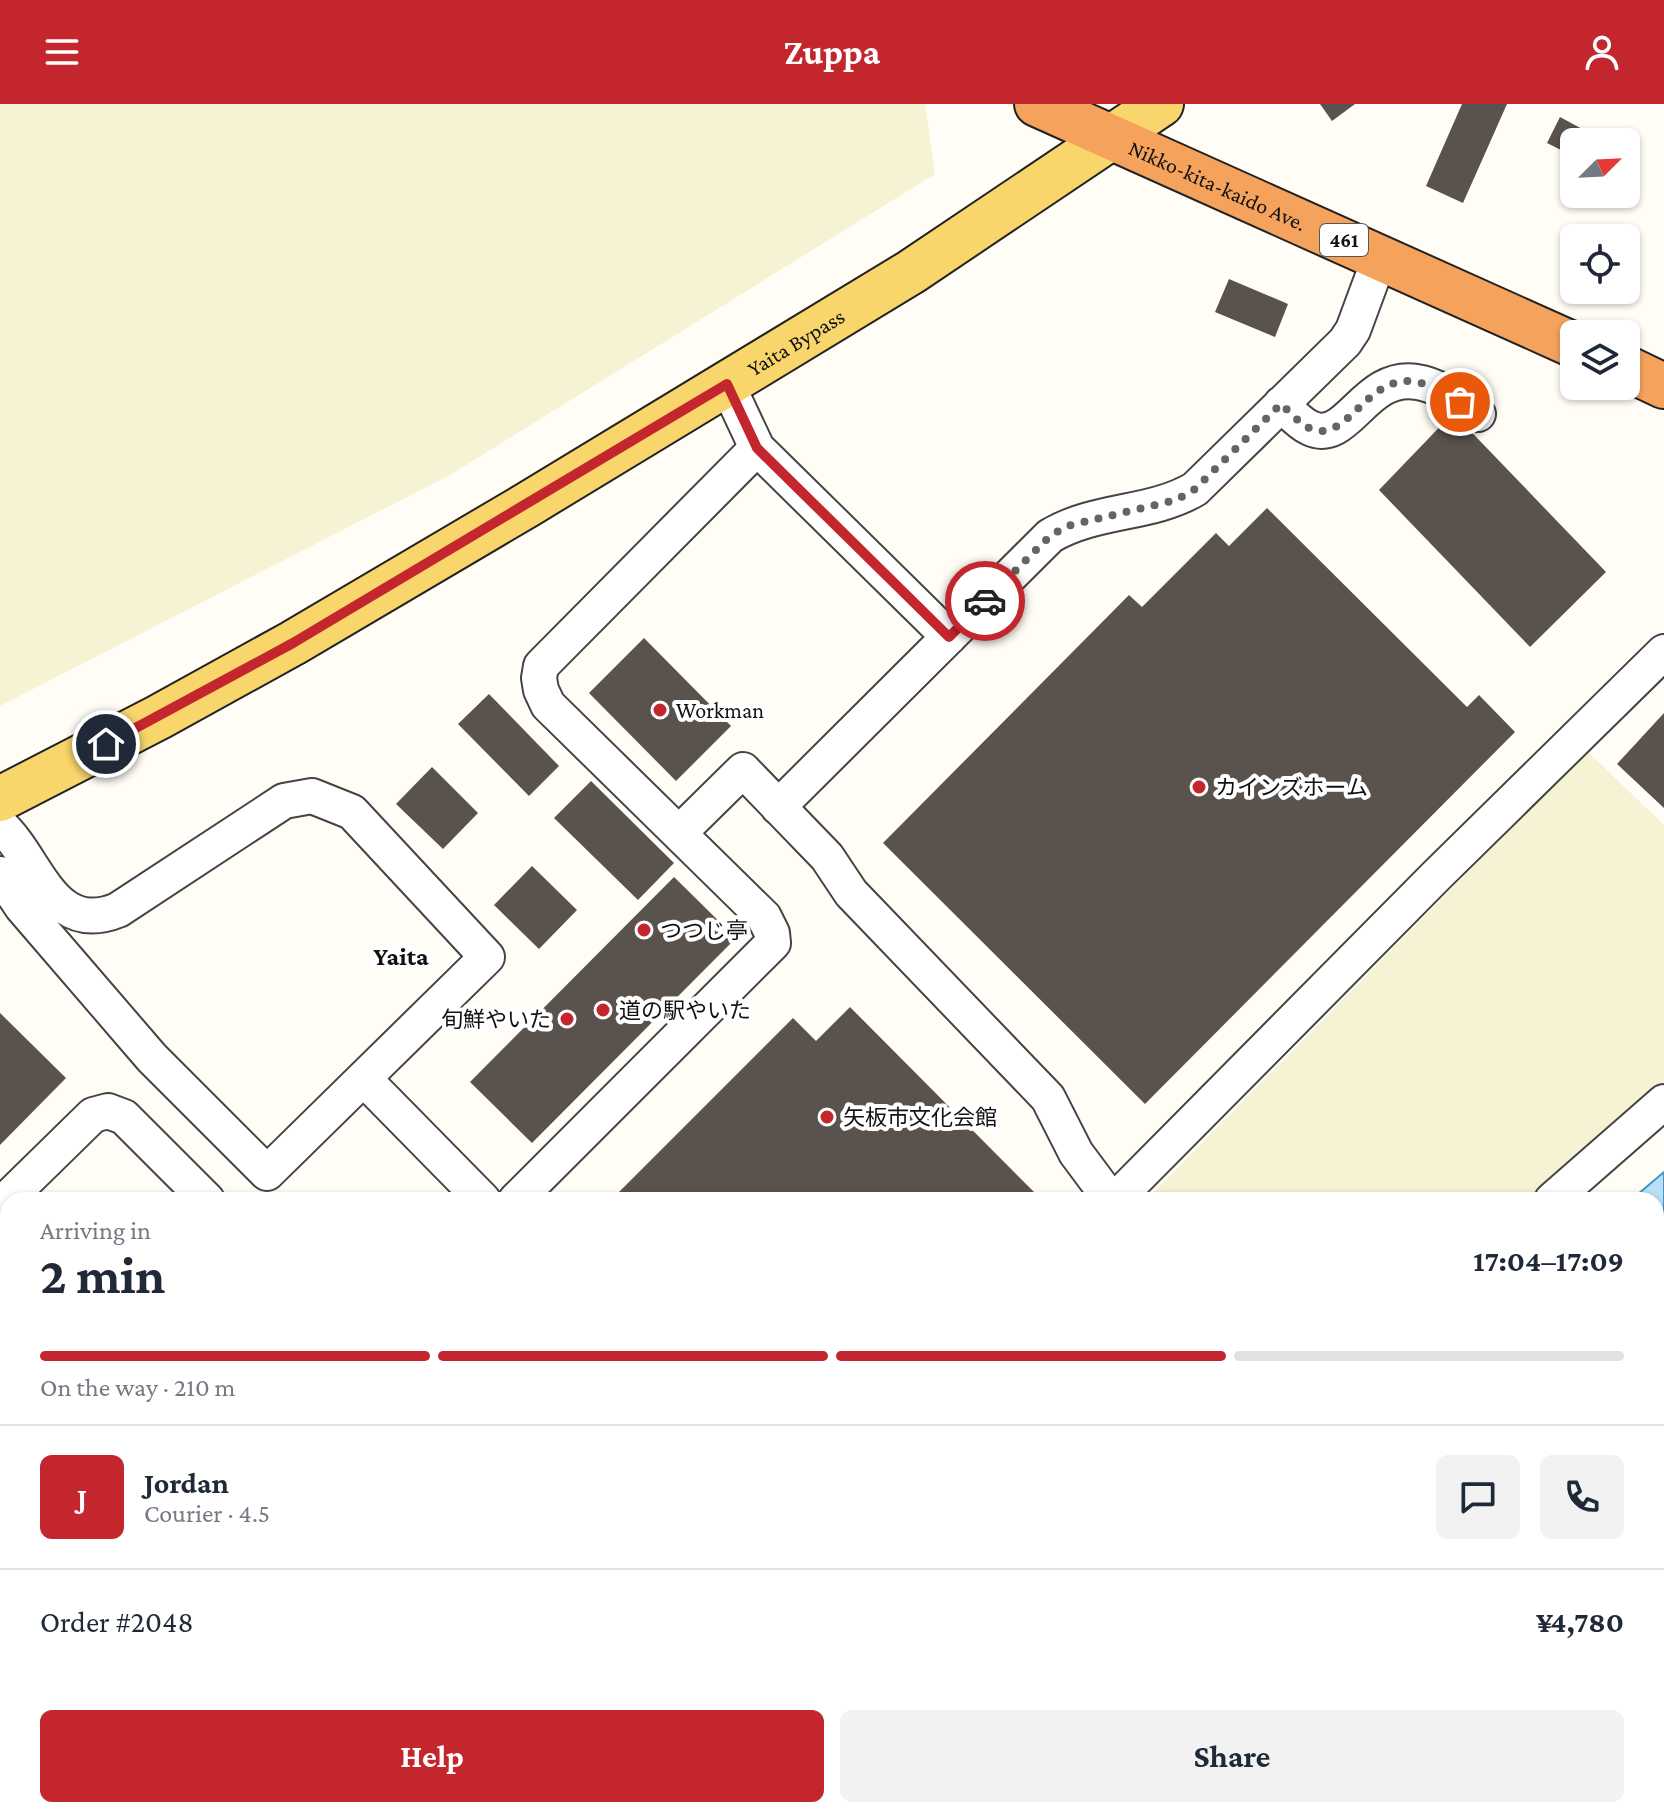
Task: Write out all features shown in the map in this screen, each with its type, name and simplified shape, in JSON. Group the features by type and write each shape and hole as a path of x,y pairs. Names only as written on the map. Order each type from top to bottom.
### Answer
{"highway":[{"name":"Nikko-kita-kaido Ave.","path":"1037,104 1560,339"},
{"path":"1640,375 1664,386"}],"main road":[{"name":"Yaita Bypass","path":"0,799 293,643 727,384 911,272 1161,104"}],"street":[{"path":"778,807 1050,536 1067,526 1088,520 1176,500 1195,489 1345,342 1353,330 1380,257"},
{"path":"1281,404 1311,429 1325,432 1340,425 1376,390 1389,383 1411,381 1441,391 1478,414"},
{"path":"727,384 757,448 949,637"},
{"path":"524,1192 773,943 764,917 548,705 539,678 541,666 757,448"},
{"path":"1121,1192 1664,652"},
{"path":"679,833 743,770 827,857 851,893 1048,1098 1076,1153 1107,1192"},
{"path":"0,825 12,835 48,891 68,910 86,917 105,916 284,801 312,796 352,812 487,957 267,1173 152,1058 22,907 0,874"},
{"path":"364,1079 475,1192"},
{"path":"1561,1192 1664,1102"},
{"path":"14,1192 93,1115 108,1111 124,1117 199,1192"}],"shaded area":[{"path":"0,104 925,104 935,174 450,475 0,706"},
{"path":"1587,751 1664,825 1664,1082 1542,1192 1154,1192"}],"water":[{"path":"1664,1172 1664,1192 1640,1192"}],"building":[{"path":"1320,104 1355,104 1332,121"},
{"path":"1462,104 1507,104 1463,203 1426,186"},
{"path":"1560,117 1580,128 1560,128 1560,150 1547,143"},
{"path":"1229,279 1288,304 1275,337 1215,312"},
{"path":"1453,413 1606,572 1530,647 1379,490"},
{"name":"カインズホーム","path":"1267,508 1467,707 1479,695 1515,732 1145,1104 883,843 1129,595 1142,607 1216,533 1229,546"},
{"name":"Workman","path":"644,638 731,726 676,781 589,693"},
{"path":"489,694 559,766 529,796 458,724"},
{"path":"1664,713 1664,808 1617,764"},
{"path":"432,767 478,813 443,849 396,804"},
{"path":"591,781 674,863 638,900 554,818"},
{"path":"532,866 577,910 539,949 494,905"},
{"name":"道の駅やいた","path":"674,877 736,938 532,1143 470,1082"},
{"name":"矢板市文化会館","path":"850,1007 1034,1192 619,1192 793,1018 816,1041"},
{"path":"0,1013 66,1078 0,1145"}],"way so far":[{"path":"985,601 1050,536 1067,526 1176,500 1195,489 1281,404 1311,429 1325,432 1340,425 1376,390 1389,383 1419,382 1460,402"}],"place":[{"name":"Workman","path":"660,710"},
{"name":"カインズホーム","path":"1199,787"},
{"name":"つつじ亭","path":"644,930"},
{"name":"道の駅やいた","path":"603,1010"},
{"name":"旬鮮やいた","path":"567,1019"},
{"name":"矢板市文化会館","path":"827,1117"}],"district":[{"name":"Yaita","path":"401,956"}],"route":[{"path":"106,744 293,643 727,384 757,448 949,637 985,601"}]}
